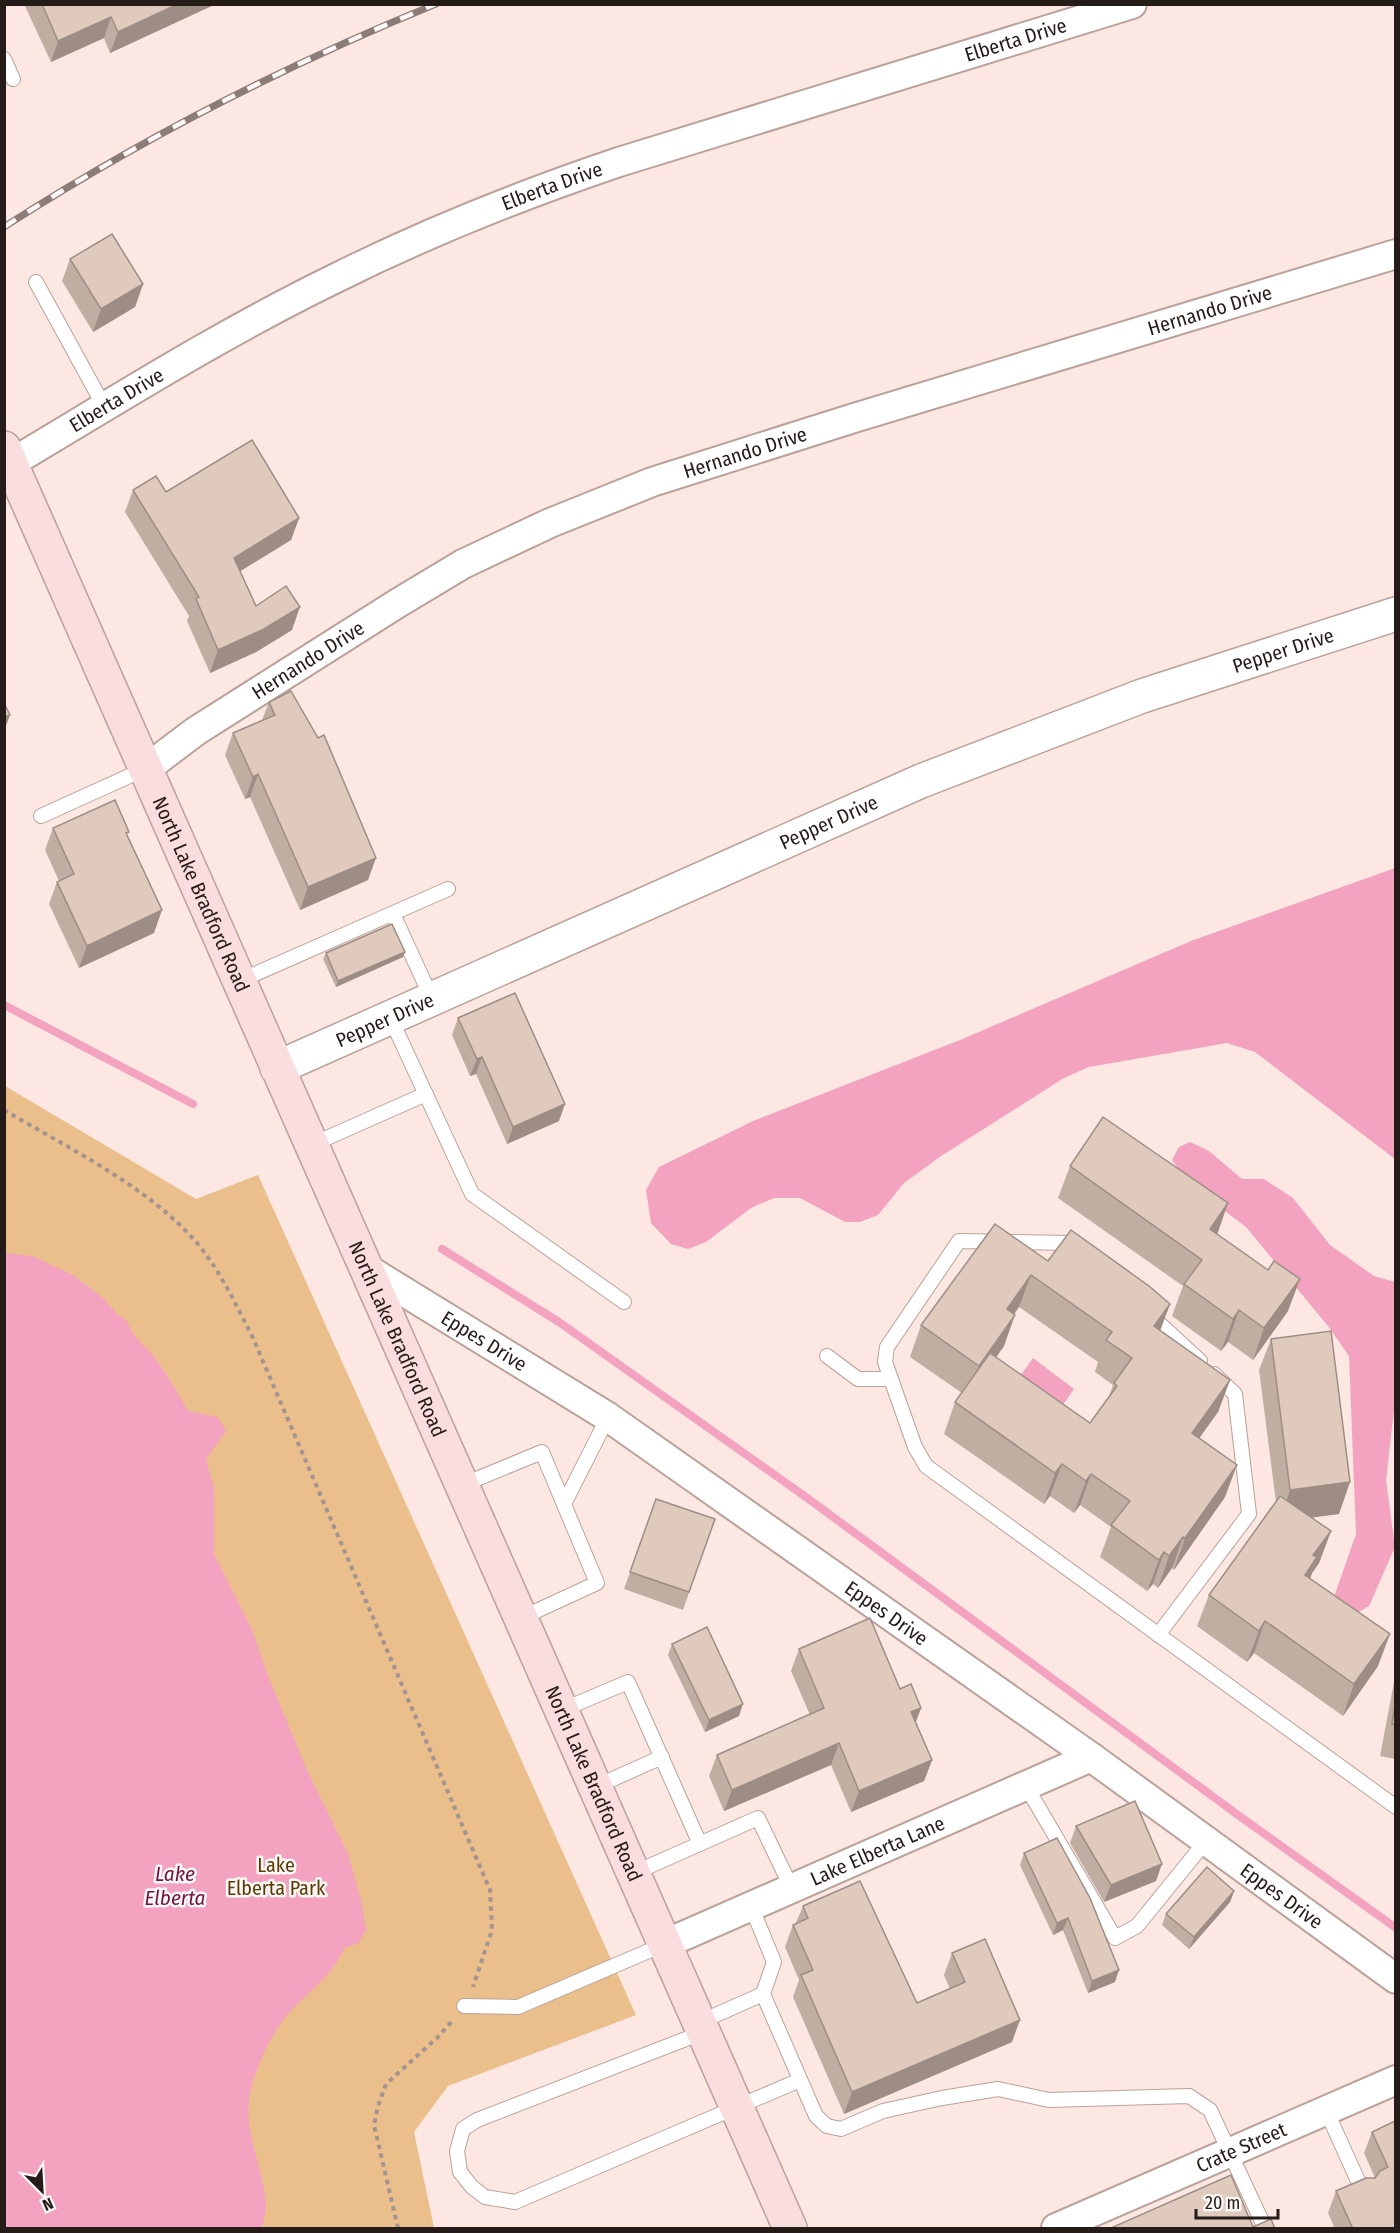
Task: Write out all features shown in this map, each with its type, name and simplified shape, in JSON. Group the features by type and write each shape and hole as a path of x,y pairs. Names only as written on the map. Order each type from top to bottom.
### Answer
{"main road":[{"name":"North Lake Bradford Road","path":"8,456 790,2228"}],"street":[{"name":"Elberta Drive","path":"8,456 105,408 256,320 333,279 439,229 554,184 619,162 1132,4"},
{"name":"Hernando Drive","path":"147,768 196,730 454,570 570,515 652,482 764,446 1395,254"},
{"name":"Pepper Drive","path":"277,1068 943,772 1142,696 1395,614"},
{"name":"Eppes Drive","path":"364,1267 608,1417 1091,1757 1395,1979"},
{"name":"Lake Elberta Lane","path":"665,1944 792,1889 846,1871 1091,1757"},
{"name":"Crate Street","path":"1056,2229 1395,2080"}],"lane":[{"path":"4,59 13,79"},
{"path":"36,282 105,408"},
{"path":"41,816 147,768"},
{"path":"238,981 448,889"},
{"path":"393,914 432,999"},
{"path":"390,1017 472,1194 624,1302"},
{"path":"311,1145 426,1094"},
{"path":"1088,1259 1070,1243 959,1241 887,1347 885,1362 915,1447 926,1466 1395,1807"},
{"path":"1140,1306 1235,1394 1249,1514 1158,1635"},
{"path":"827,1356 858,1379 890,1379"},
{"path":"564,1504 608,1417"},
{"path":"461,1485 542,1452 597,1583 521,1618"},
{"path":"562,1710 628,1682 700,1844"},
{"path":"596,1787 662,1757"},
{"path":"1026,1786 1115,1938 1137,1926 1206,1841"},
{"path":"634,1873 758,1818 792,1889"},
{"path":"751,1906 774,1962 763,1994 816,2116 827,2126 841,2128 883,2111 998,2089 1049,2100 1189,2096 1210,2110 1265,2229"},
{"path":"464,2006 518,2007 665,1944"},
{"path":"763,1994 702,2027 477,2120 463,2129 457,2151 460,2172 472,2187 485,2197 515,2202 800,2080"},
{"path":"1326,2110 1363,2192"}],"path":[{"path":"4,1110 159,1205 196,1243 228,1290 253,1338 490,1890 492,1929 480,1971 464,2006 438,2037 386,2084 378,2106 374,2125 398,2229"}],"green space":[{"name":"Lake Elberta Park","path":"5,1086 196,1199 258,1175 636,2015 448,2086 414,2132 434,2228 5,2228"}],"water":[{"path":"1395,868 1395,1159 1255,1052 1227,1043 1089,1067 1064,1078 941,1156 904,1183 878,1215 860,1222 845,1222 800,1198 774,1198 751,1208 706,1242 688,1249 671,1244 651,1223 646,1190 659,1167 753,1121 960,1040 1191,941"},
{"path":"1190,1142 1209,1151 1242,1179 1264,1179 1293,1198 1330,1245 1374,1276 1395,1282 1396,1393 1386,1480 1395,1547 1369,1606 1357,1613 1334,1597 1356,1534 1349,1356 1328,1326 1246,1227 1189,1184 1172,1160 1179,1147"},
{"name":"Lake Elberta","path":"5,1253 32,1256 73,1275 103,1298 118,1315 126,1320 134,1335 153,1355 188,1411 218,1417 226,1431 206,1459 214,1489 214,1554 252,1630 268,1676 308,1772 348,1854 361,1900 366,1930 359,1943 344,1948 340,1958 328,1974 298,2003 278,2027 254,2078 249,2103 249,2118 264,2191 266,2209 262,2228 5,2228"},
{"path":"1033,1358 1074,1389 1060,1409 1018,1379"}],"building":[{"path":"42,4 178,4 118,32 111,17 58,41"},
{"path":"112,234 143,284 101,309 70,259"},
{"path":"252,440 299,518 234,558 256,606 286,586 300,607 264,629 218,650 196,599 199,597 133,490 156,476 166,492"},
{"path":"291,691 318,738 324,735 376,858 308,887 258,774 253,777 233,733 275,715 269,702"},
{"path":"4,703 10,715 4,717"},
{"path":"115,800 129,832 126,833 162,910 87,946 57,882 74,874 53,828"},
{"path":"392,924 405,952 338,981 326,953"},
{"path":"515,993 565,1104 513,1127 482,1057 477,1059 458,1018"},
{"path":"1103,1117 1228,1203 1210,1229 1268,1270 1274,1261 1300,1279 1264,1328 1239,1310 1233,1319 1184,1284 1202,1260 1070,1166"},
{"path":"995,1224 1048,1261 1071,1230 1149,1286 1170,1304 1154,1326 1230,1380 1192,1433 1237,1465 1185,1538 1183,1537 1169,1556 1164,1552 1159,1560 1111,1525 1130,1501 1091,1474 1086,1481 1062,1464 1055,1473 955,1402 990,1353 1090,1423 1117,1386 1114,1383 1132,1358 1106,1340 1112,1332 1031,1275 1007,1309 1015,1315 979,1366 921,1325"},
{"path":"1331,1331 1350,1482 1290,1490 1271,1339"},
{"path":"1280,1496 1331,1531 1313,1555 1317,1557 1305,1575 1390,1634 1354,1684 1265,1621 1259,1631 1209,1595"},
{"path":"656,1499 715,1519 689,1592 630,1572"},
{"path":"870,1618 900,1689 911,1684 921,1708 911,1712 932,1760 859,1791 839,1743 732,1790 717,1755 824,1708 799,1649"},
{"path":"707,1627 743,1704 709,1720 672,1644"},
{"path":"1395,1705 1395,1725 1392,1724"},
{"path":"1135,1801 1162,1864 1111,1885 1076,1826"},
{"path":"1057,1838 1090,1898 1119,1970 1092,1981 1068,1918 1057,1923 1024,1853"},
{"path":"1207,1867 1234,1891 1194,1937 1166,1914"},
{"path":"860,1881 917,2003 965,1982 952,1953 985,1939 1020,2020 852,2092 801,1975 813,1970 793,1925 808,1918 803,1906"},
{"path":"1395,2121 1395,2229 1353,2229 1336,2191 1366,2178 1375,2178 1380,2171 1388,2167 1372,2132"},
{"path":"1231,2175 1253,2227 1271,2219 1275,2229 1114,2229 1113,2227"}],"waterway":[{"path":"4,1005 193,1104"},
{"path":"442,1249 559,1322 810,1500 1238,1815 1396,1928"}],"railway":[{"path":"4,227 108,164 215,105 324,52 436,4"}]}
